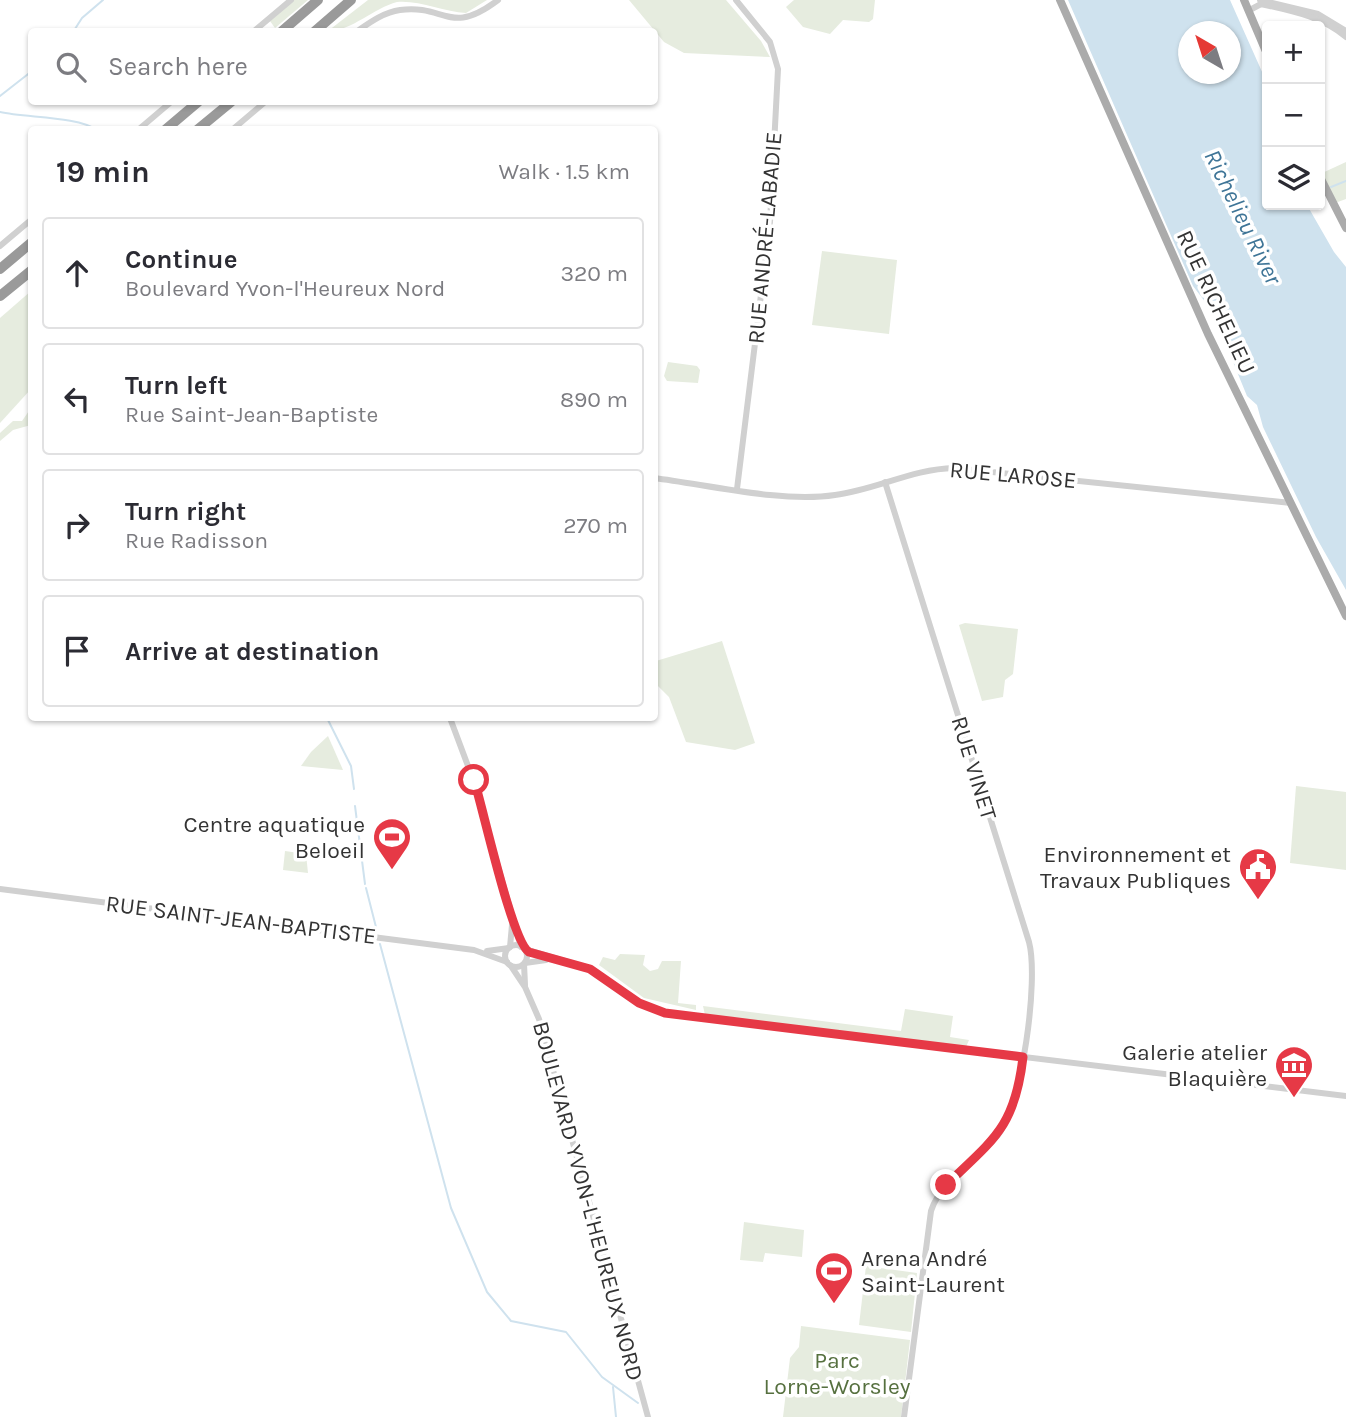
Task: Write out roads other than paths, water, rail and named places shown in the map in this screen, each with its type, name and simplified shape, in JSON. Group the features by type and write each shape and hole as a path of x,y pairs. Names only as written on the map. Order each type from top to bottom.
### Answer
{"highway":[{"path":"286,28 318,0"},
{"path":"318,28 352,0"},
{"path":"170,126 194,105"},
{"path":"202,126 226,105"},
{"path":"0,269 28,245"},
{"path":"0,296 28,273"}],"main road":[{"name":"RUE RICHELIEU","path":"1060,0 1110,106 1201,318 1346,616"},
{"path":"1245,4 1262,43"},
{"path":"1325,187 1346,228"}],"street":[{"path":"258,28 291,0"},
{"path":"363,28 394,11 418,10 462,19 476,15 498,0"},
{"name":"RUE ANDRÉ-LABADIE","path":"736,0 771,42 778,66 771,222 737,489"},
{"path":"1245,4 1259,0 1318,14 1346,31"},
{"path":"1245,4 1261,4 1306,15 1329,24 1346,37"},
{"path":"143,126 167,105"},
{"path":"237,126 261,105"},
{"path":"0,246 28,222"},
{"name":"RUE LAROSE","path":"658,479 737,489 828,496 930,470 954,468 1291,503"},
{"name":"RUE VINET","path":"885,482 1031,951 1032,978 1017,1093 1007,1121 992,1142 941,1191 930,1211 904,1417"},
{"path":"451,721 478,792 512,923 523,948 551,959 590,969 639,1003 665,1013 1346,1096"},
{"name":"RUE SAINT-JEAN-BAPTISTE","path":"0,889 481,951 523,948"},
{"path":"512,923 509,948 505,954 509,964 551,959"},
{"name":"BOULEVARD YVON-L'HEUREUX NORD","path":"523,948 525,987"},
{"name":"RUE SAINT-JEAN-BAPTISTE","path":"481,951 509,964"},
{"name":"BOULEVARD YVON-L'HEUREUX NORD","path":"509,964 525,987 541,1024 648,1417"}],"water":[{"name":"Richelieu River","path":"1068,0 1230,0 1239,21 1178,21 1178,84 1241,84 1241,25 1262,72 1262,210 1310,210 1334,252 1346,267 1346,590 1316,537 1263,427 1257,405 1247,396 1212,311 1193,286"}],"waterway":[{"path":"76,28 82,18 103,0"},
{"path":"0,96 28,74"},
{"path":"0,112 65,120 90,126"},
{"path":"1331,187 1346,181"},
{"path":"328,721 351,766 354,789"},
{"path":"355,806 365,884"},
{"path":"366,888 377,931"},
{"path":"380,944 451,1208 487,1292 511,1321 566,1332 602,1377 638,1403"},
{"path":"613,1387 616,1417"}],"place":[{"name":"Centre aquatique Beloeil","path":"392,871"},
{"name":"Environnement et Travaux Publiques","path":"1258,901"},
{"name":"Galerie atelier Blaquière","path":"1294,1099"},
{"name":"Arena André Saint-Laurent","path":"834,1305"}],"park label":[{"name":"Parc Lorne-Worsley","path":"837,1373"}]}
